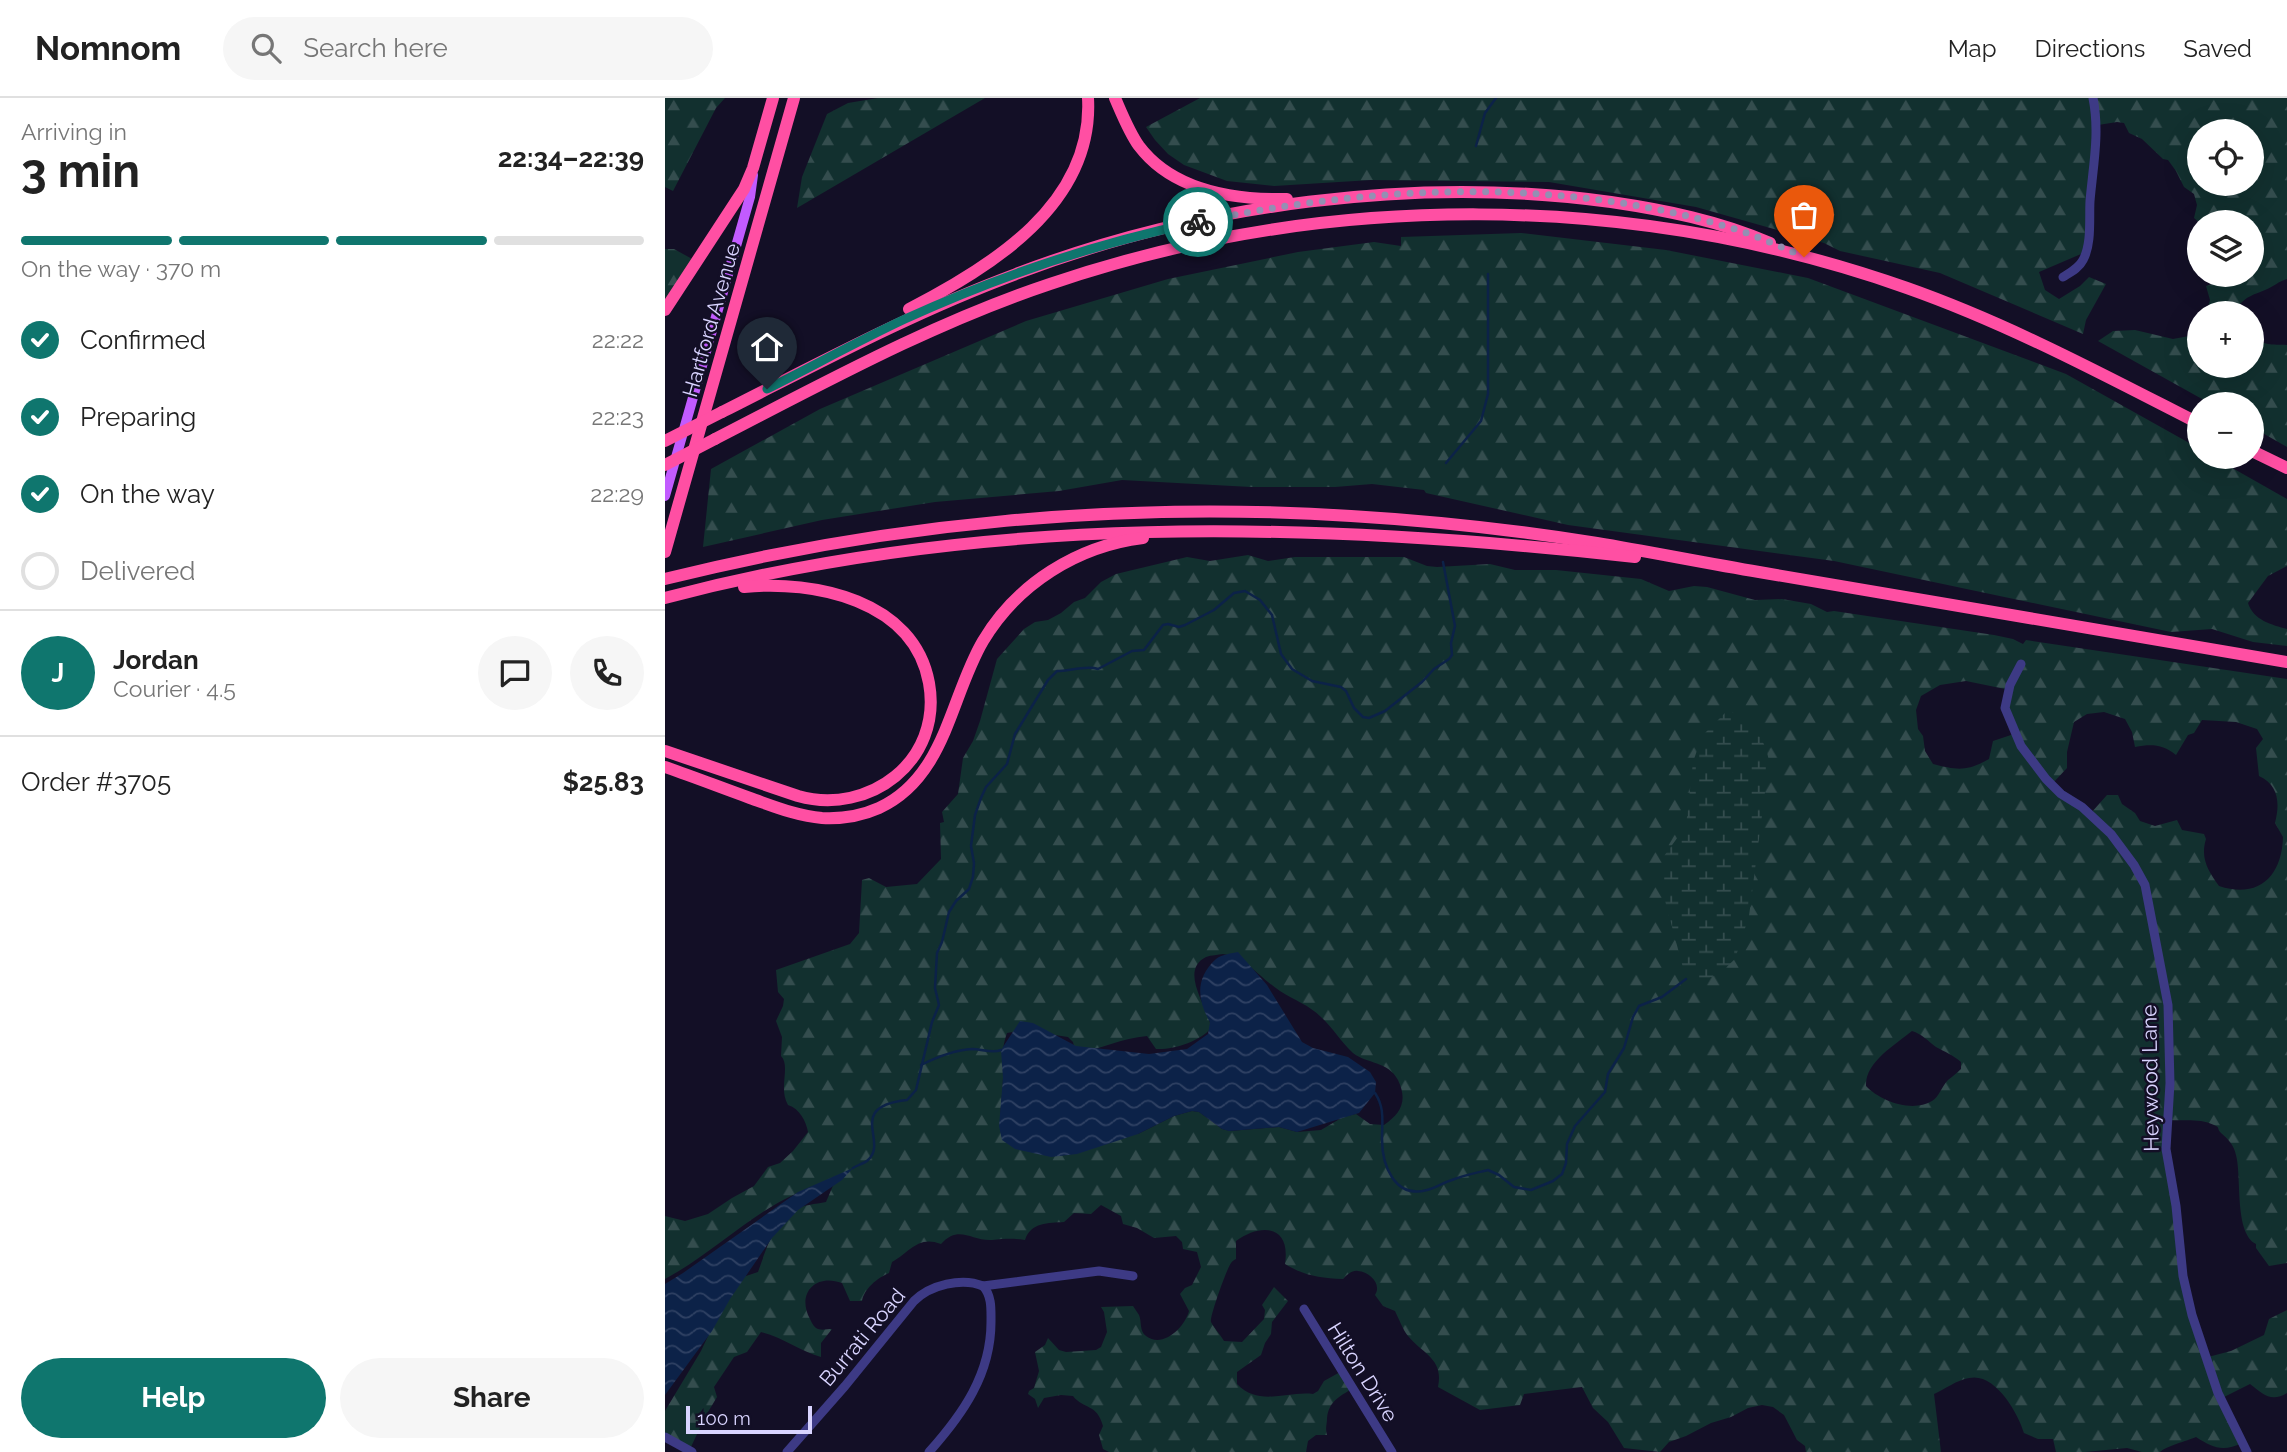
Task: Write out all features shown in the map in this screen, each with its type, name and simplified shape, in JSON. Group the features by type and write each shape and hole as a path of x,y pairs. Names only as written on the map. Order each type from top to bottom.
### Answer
{"highway":[{"name":"Hartford Avenue","path":"757,155 773,98"},
{"name":"Hartford Avenue","path":"665,552 794,98"},
{"path":"812,366 885,322 968,278 1030,230 1060,194 1073,170 1086,131 1088,98"},
{"path":"1115,98 1131,134 1141,148 1160,167 1184,181 1237,197 1340,199"},
{"path":"665,310 739,197 757,155"},
{"path":"665,441 933,307 1018,273 1075,253 1200,221 1249,212 1340,199 1400,194 1507,192 1597,200 1658,209 1757,237 1804,257"},
{"path":"665,465 907,342 1012,298 1108,265 1258,232 1380,217 1441,215 1533,215 1625,223 1686,232 1804,257 1888,282 1973,314 2044,345 2187,417"},
{"path":"2264,457 2287,468"},
{"path":"671,577 818,546 950,527 1073,516 1207,512 1351,516 1474,526 1597,543 2287,662"},
{"path":"665,767 782,809 814,817 846,817 877,808 904,791 926,768 983,642 1007,608 1040,579 1079,555 1122,541 1250,530"},
{"path":"668,597 819,565 941,547 1096,533 1250,530 1343,533 1503,543 1719,566"},
{"path":"665,751 807,799 834,801 863,796 894,778 917,750 928,723 930,699 921,659 908,637 867,606 841,595 813,588 781,585 751,586 668,597"},
{"path":"665,744 690,760"},
{"path":"665,775 695,778"}],"main road":[{"name":"Hartford Avenue","path":"665,496 750,197 757,155"}],"street":[{"path":"2063,277 2078,268 2085,258 2096,152 2097,121 2093,98"},
{"name":"Heywood Lane","path":"2021,664 2010,685 2005,708 2021,746 2061,794 2082,807 2111,834 2134,865 2145,886 2168,1005 2170,1083 2167,1149 2183,1276 2192,1315 2218,1393 2247,1452"},
{"name":"Burrati Road","path":"787,1452 921,1294 940,1286 975,1283 983,1286 1099,1271 1133,1276"},
{"path":"929,1452 974,1392 983,1372 991,1339 991,1304 988,1292 983,1286"},
{"name":"Hilton Drive","path":"1304,1310 1392,1452"},
{"path":"665,1437 692,1452"}],"green space":[{"path":"665,98 725,98 716,108 673,191 665,187"},
{"path":"878,98 985,98 797,208 802,177 827,114 848,103"},
{"path":"1200,98 2287,98 2287,279 2244,301 2210,301 2206,287 2264,287 2264,210 2196,210 2195,196 2264,196 2264,119 2187,119 2187,189 2168,160 2163,159 2142,139 2129,133 2124,123 2098,125 2087,245 2081,254 2039,272 2045,290 2059,299 2089,277 2106,284 2086,320 2083,334 1940,273 1840,251 1824,243 1696,207 1549,182 1371,180 1274,186 1227,181 1184,165 1168,154 1146,127"},
{"path":"1521,233 1666,250 1808,278 2066,374 2187,442 2187,469 2234,469 2287,499 2287,566 2268,576 2248,603 2259,618 2287,629 2287,646 2253,642 2212,629 2171,632 1834,561 1568,525 1426,493 1424,490 1372,484 1251,487 1122,480 1059,491 935,502 822,520 703,547 711,469 820,409 1026,321 1168,279 1298,252 1374,242 1401,246 1401,237"},
{"path":"665,249 674,249 694,260 665,301"},
{"path":"2135,330 2173,339 2187,336 2187,378 2264,378 2264,343 2287,345 2287,447 2264,434 2264,392 2189,392 2098,341 2113,331"},
{"path":"1248,555 1268,561 1295,557 1404,557 1437,567 1490,564 1515,570 1556,570 1641,579 1669,591 1694,586 1707,587 1755,600 1782,599 1811,604 1827,612 1994,635 2023,644 2026,640 2287,679 2287,1263 2269,1266 2244,1229 2235,1151 2217,1127 2198,1121 2170,1120 2167,1144 2184,1278 2208,1357 2231,1351 2264,1335 2269,1319 2287,1310 2287,1393 2272,1397 2250,1384 2222,1398 2242,1443 2224,1448 2213,1446 2196,1437 2160,1452 2142,1452 2127,1448 2056,1452 2053,1439 2038,1439 2024,1433 2011,1405 1996,1387 1979,1378 1969,1378 1934,1394 1941,1452 1806,1452 1805,1446 1797,1440 1784,1415 1773,1407 1762,1405 1748,1408 1669,1442 1660,1452 1624,1448 1608,1422 1593,1408 1582,1387 1524,1394 1520,1405 1480,1410 1438,1387 1438,1370 1435,1363 1408,1336 1395,1311 1383,1306 1375,1295 1376,1283 1370,1276 1356,1271 1343,1279 1335,1279 1299,1271 1285,1264 1286,1251 1279,1235 1264,1230 1236,1241 1236,1259 1231,1262 1226,1274 1211,1322 1224,1341 1242,1342 1264,1319 1265,1310 1262,1305 1274,1287 1288,1301 1272,1322 1271,1334 1261,1355 1237,1372 1237,1384 1254,1395 1313,1394 1324,1381 1342,1371 1353,1388 1335,1400 1330,1407 1327,1435 1316,1435 1308,1441 1306,1452 1109,1452 1103,1449 1099,1435 1103,1426 1097,1414 1073,1396 1044,1398 1038,1408 1035,1399 1028,1394 1034,1388 1039,1371 1035,1352 1045,1345 1048,1338 1059,1350 1066,1352 1096,1350 1101,1347 1107,1332 1101,1307 1133,1306 1146,1336 1159,1340 1166,1338 1178,1329 1187,1317 1189,1311 1180,1294 1192,1285 1201,1267 1197,1252 1183,1249 1182,1242 1176,1236 1154,1238 1137,1228 1123,1224 1121,1216 1101,1205 1091,1214 1074,1213 1064,1222 1046,1223 1036,1227 1025,1240 985,1240 960,1234 947,1238 941,1244 920,1243 892,1262 889,1273 872,1284 862,1301 850,1301 842,1283 817,1283 807,1294 805,1301 806,1310 816,1328 832,1329 821,1343 821,1357 761,1332 747,1352 734,1357 714,1387 717,1397 690,1449 665,1438 665,1411 701,1351 728,1294 743,1277 758,1272 771,1238 781,1222 794,1210 826,1202 835,1181 810,1188 766,1210 665,1279 665,1216 685,1221 708,1214 754,1186 768,1167 780,1163 808,1132 802,1116 788,1105 785,1098 782,1037 776,1021 784,999 778,992 776,970 850,944 859,933 862,880 869,878 886,887 917,884 941,859 940,823 944,822 942,812 958,794 963,758 980,721 997,659 1024,629 1061,613 1074,602 1085,598 1101,582 1116,574 1187,557 1210,561","holes":["1966,681 2010,690 2006,710 2014,734 1993,741 1989,759 1974,766 1955,768 1933,764 1925,751 1923,736 1918,729 1916,710 1921,696 1940,685","2104,712 2125,719 2132,732 2135,747 2157,746 2176,755 2188,735 2194,733 2202,720 2236,722 2257,729 2263,739 2256,748 2259,776 2271,784 2274,790 2277,802 2275,823 2283,837 2282,851 2273,874 2256,887 2233,889 2219,886 2206,864 2204,834 2182,830 2177,820 2155,826 2140,821 2135,813 2122,804 2118,795 2107,795 2091,813 2052,784 2067,768 2067,752 2074,722 2087,714","1223,954 1246,964 1280,991 1316,1013 1353,1053 1389,1069 1398,1080 1402,1094 1401,1106 1395,1116 1384,1125 1370,1124 1356,1114 1343,1117 1321,1130 1297,1132 1279,1127 1230,1131 1222,1129 1199,1112 1192,1111 1174,1116 1138,1134 1003,1140 1000,1117 1003,1050 1007,1033 1023,1030 1068,1037 1073,1042 1076,1054 1147,1036 1156,1049 1186,1044 1201,1037 1211,1028 1195,980 1198,963 1206,957","1912,1031 1916,1032 1961,1062 1961,1069 1948,1080 1934,1099 1915,1106 1897,1104 1879,1096 1866,1086 1870,1069 1890,1048"]},
{"path":"1728,710 1755,730 1764,744 1769,761 1749,916 1735,959 1719,974 1697,983 1686,979 1663,893 1664,856 1686,826 1693,762 1702,736"}],"water":[{"path":"1238,952 1267,985 1302,1042 1313,1048 1348,1057 1370,1072 1376,1082 1375,1093 1359,1113 1297,1132 1279,1127 1229,1131 1199,1112 1192,1111 1174,1116 1138,1134 1077,1154 1051,1157 1015,1149 1002,1140 999,1126 1003,1078 1001,1050 1020,1021 1033,1023 1076,1046 1149,1054 1187,1049 1208,1034 1210,1022 1200,989 1204,974 1218,958"},
{"path":"853,1168 842,1180 798,1210 772,1238 730,1299 712,1331 665,1395 665,1284 798,1192"}],"waterway":[{"path":"1476,146 1485,113 1496,98"},
{"path":"1446,463 1481,421 1488,394 1488,274"},
{"path":"853,1168 867,1161 873,1152 873,1117 878,1110 888,1104 907,1100 916,1090 932,1022 939,1005 935,988 937,953 949,912 969,889 973,877 971,846 975,815 986,787 1007,764 1015,734 1048,680 1057,671 1098,669 1132,651 1144,650 1163,625 1185,625 1214,610 1234,593 1245,591 1260,600 1272,615 1281,654 1292,669 1312,681 1341,687 1346,691 1354,708 1363,717 1369,718 1385,711 1452,655 1451,643 1455,626 1443,562"},
{"path":"1375,1093 1382,1110 1385,1160 1393,1178 1406,1190 1427,1190 1488,1170 1514,1187 1531,1190 1562,1174 1566,1163 1567,1144 1575,1126 1605,1092 1608,1074 1624,1048 1639,1006 1662,997 1686,979"},
{"path":"921,1065 959,1051 1001,1050"}],"way so far":[{"path":"1198,222 1340,199 1400,194 1507,192 1597,200 1690,216 1757,237 1804,257"}],"route":[{"path":"767,389 906,319 1004,278 1104,245 1198,222"}]}
